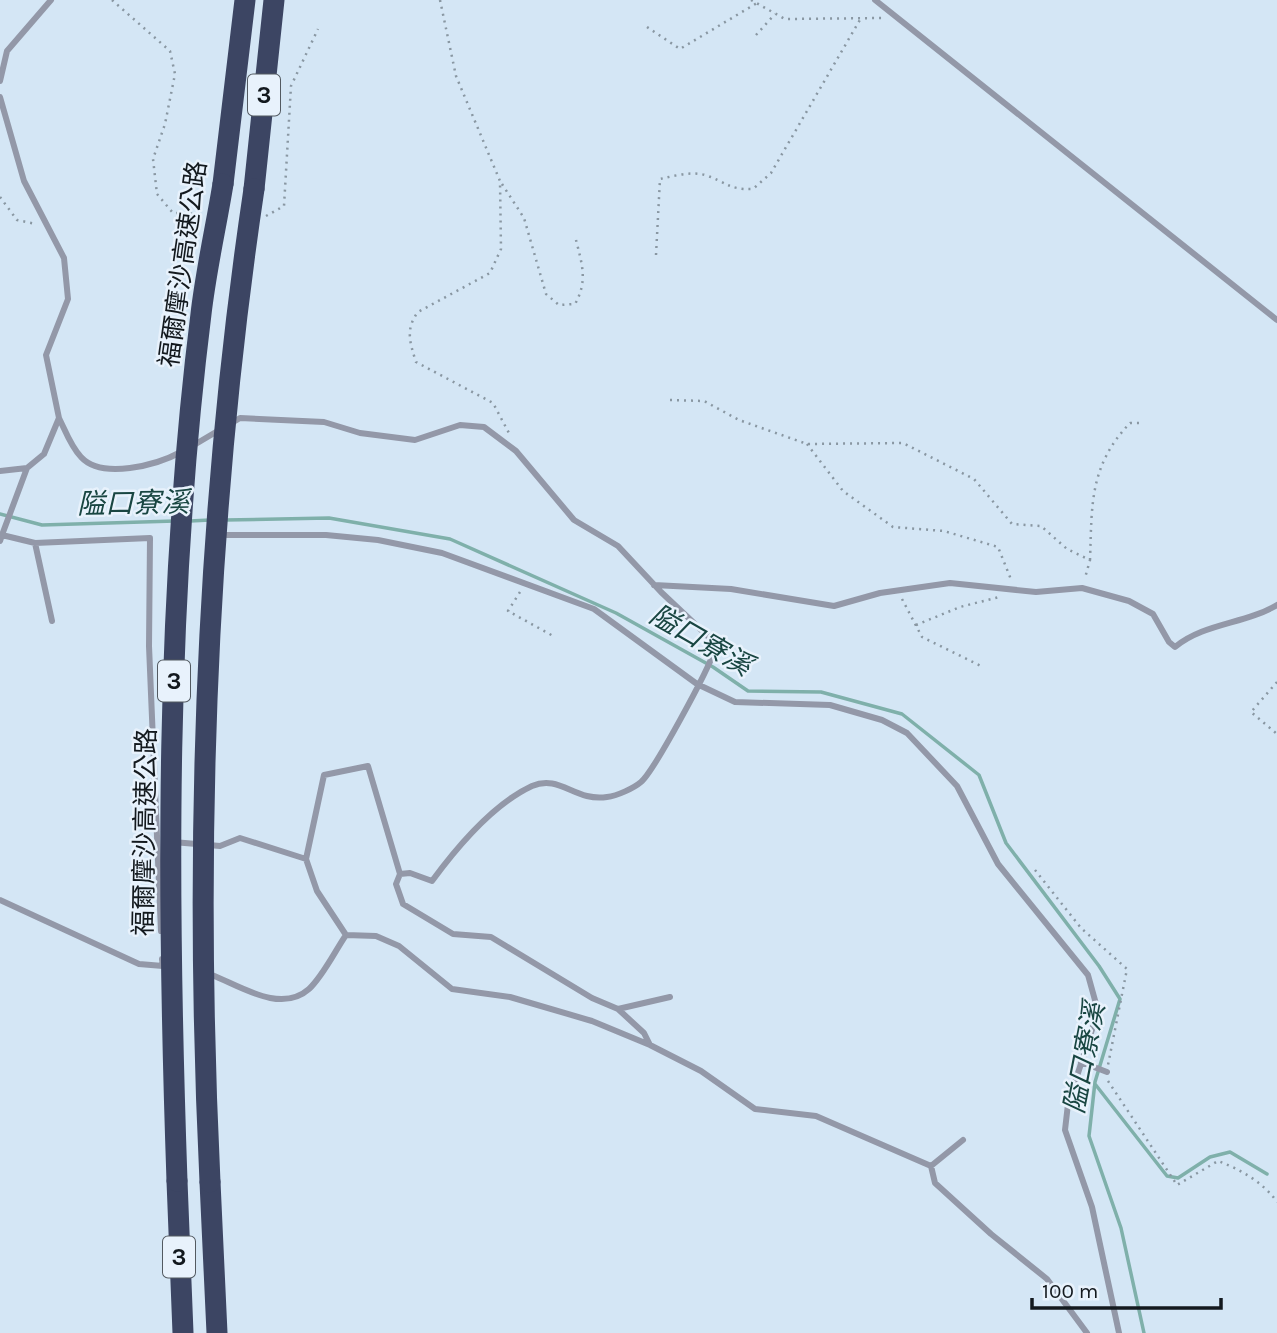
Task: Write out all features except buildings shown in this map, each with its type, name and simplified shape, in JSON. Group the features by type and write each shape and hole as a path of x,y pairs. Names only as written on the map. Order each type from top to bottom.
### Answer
{"highway":[{"name":"福爾摩沙高速公路","path":"183,1333 171,1025 174,665 183,510 201,313 223,184 244,0"},
{"name":"3","path":"217,1333 202,1024 212,585 236,306 254,190 274,0"}],"lane":[{"path":"0,81 7,51 51,0"},
{"path":"875,0 1277,320"},
{"path":"0,97 24,181 64,258 68,299 46,355 59,418 79,456 92,466 136,469 174,456 240,418 324,422 360,433 415,440 460,425 484,427 516,451 573,520 618,546 654,585 713,641 711,656 697,684 642,782 612,797 589,799 549,782 531,787 481,823 432,880 410,873 400,874"},
{"path":"59,418 44,454 27,468 1,538 34,543 150,538 149,646 161,938"},
{"path":"0,471 27,468"},
{"path":"227,535 326,535 378,540 442,552 594,609 697,684 735,702 830,705 882,720 907,733 957,786 998,864 1088,975 1098,1011 1068,1104 1065,1130 1092,1207 1119,1333"},
{"path":"34,543 52,621"},
{"path":"654,585 732,589 834,606 897,590 950,583 1010,590 1082,588 1129,601 1153,614 1169,642 1175,647 1189,635 1265,612 1277,605"},
{"path":"346,935 317,891 306,859 324,775 368,766 400,874 396,884 403,904 453,934 491,937 592,998 618,1009 644,1033 650,1045"},
{"path":"157,841 220,846 240,838 306,859"},
{"path":"0,900 139,964 163,966 162,952"},
{"path":"212,975 268,998 291,998 309,989 346,935"},
{"path":"346,935 376,936 399,946 452,989 533,1002 650,1045 701,1071 755,1109 816,1116 931,1166"},
{"path":"618,1009 670,997"},
{"path":"1081,1062 1106,1072"},
{"path":"931,1166 963,1140"},
{"path":"931,1166 935,1183 991,1234 1047,1279 1087,1333"}],"path":[{"path":"440,0 456,76 500,181 524,219 546,294 559,305 575,304 583,291 585,274 576,240"},
{"path":"751,0 785,19 897,18"},
{"path":"647,27 680,49 757,3"},
{"path":"756,35 776,14"},
{"path":"656,255 660,179 682,174 704,175 733,190 753,189 771,173 861,18"},
{"path":"500,181 501,248 490,272 418,312 410,323 409,341 416,362 494,403 516,451"},
{"path":"0,197 17,220 30,225 46,223"},
{"path":"670,400 704,401 739,420 807,444 903,443 974,479 1012,524 1041,526 1067,549 1090,560"},
{"path":"1082,588 1090,560 1093,488 1113,440 1130,423 1139,423"},
{"path":"807,444 843,491 893,527 944,531 998,547 1012,579 1010,590 993,601 960,607 916,625"},
{"path":"526,583 508,611 555,638"},
{"path":"897,590 922,637 981,666"},
{"path":"1277,682 1251,712 1277,734"},
{"path":"1035,870 1081,928 1127,969 1106,1072 1109,1087 1177,1185 1218,1161 1233,1167 1270,1191 1277,1202"}],"waterway":[{"name":"隘口寮溪","path":"0,514 42,525 175,521"},
{"name":"隘口寮溪","path":"225,520 329,518 450,539 616,613 713,667 748,691 821,692 902,714 979,775 1006,843 1099,966 1120,999 1095,1082 1089,1136 1121,1228 1144,1333"},
{"name":"隘口寮溪","path":"190,521 210,520"},
{"path":"1095,1084 1167,1176 1178,1178 1210,1157 1230,1152 1267,1174"}]}
